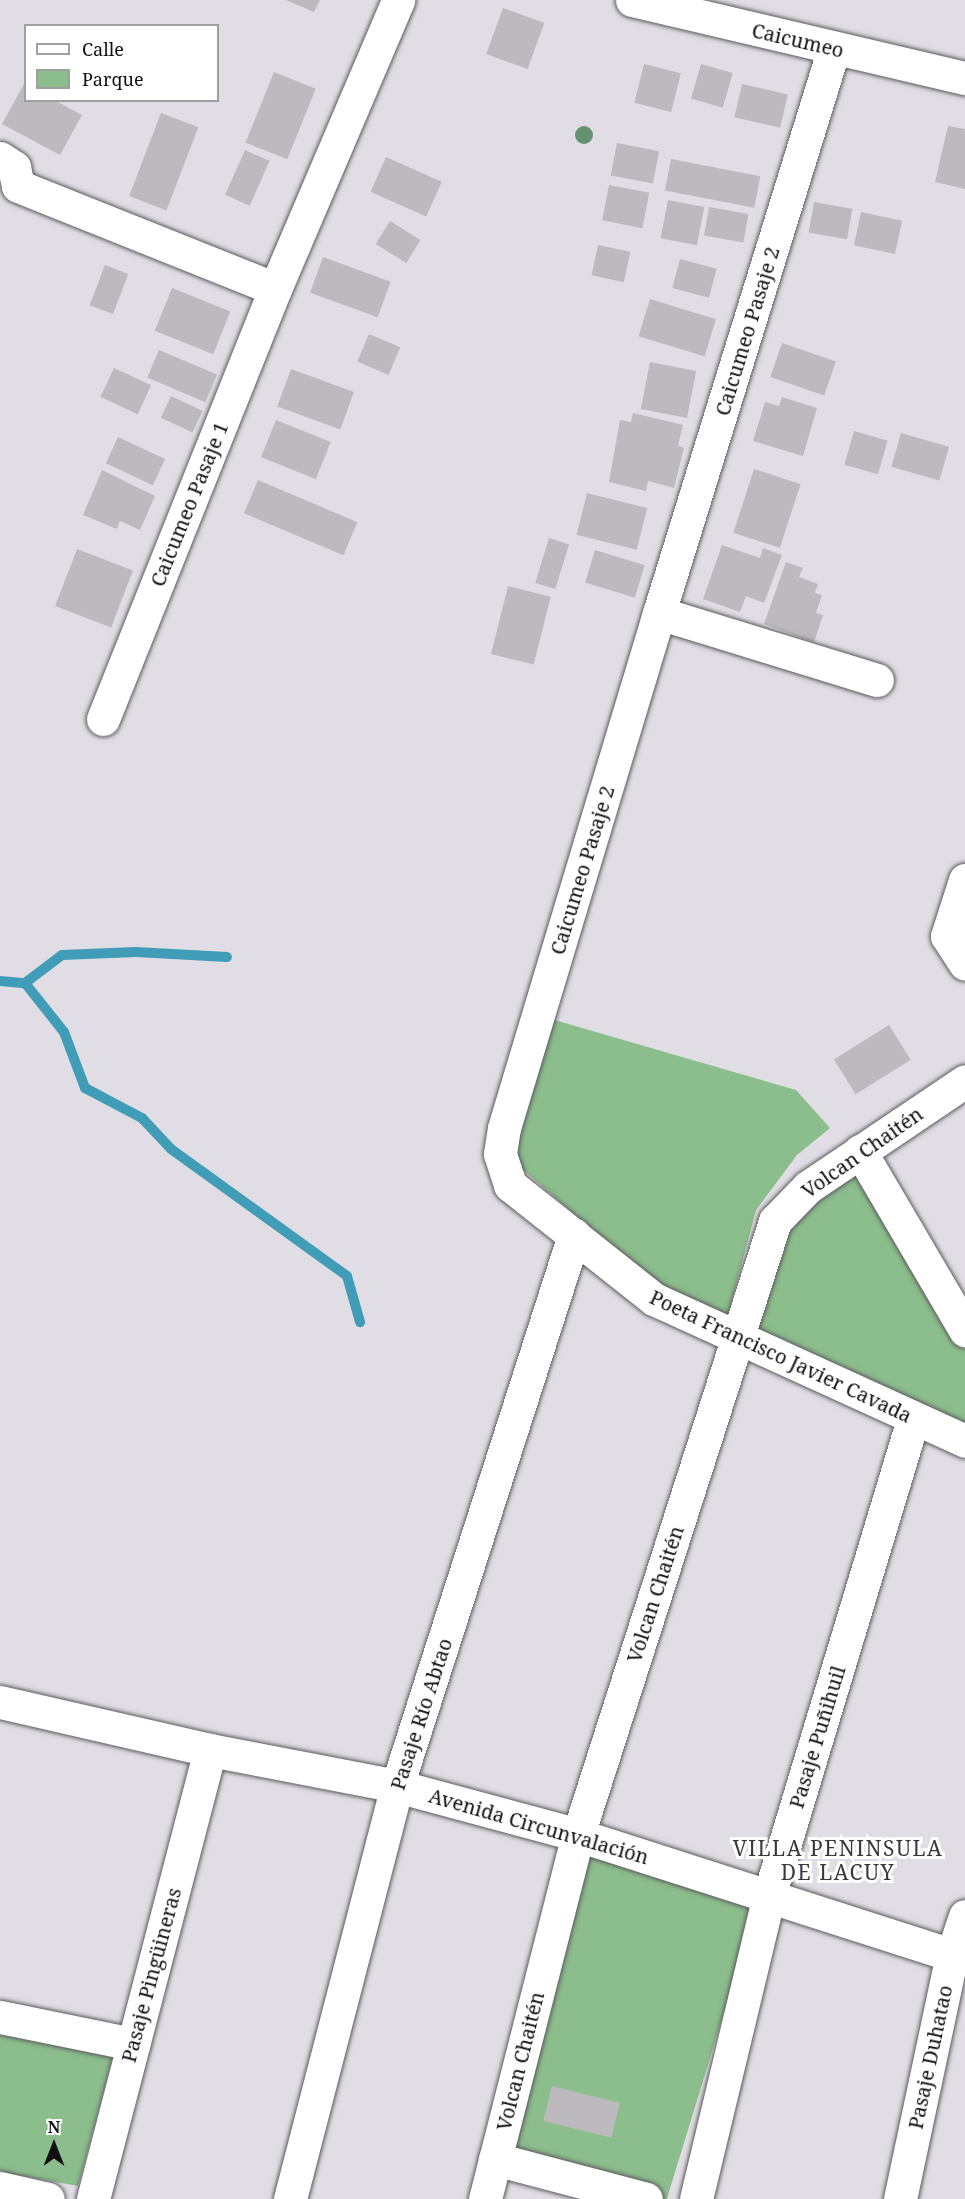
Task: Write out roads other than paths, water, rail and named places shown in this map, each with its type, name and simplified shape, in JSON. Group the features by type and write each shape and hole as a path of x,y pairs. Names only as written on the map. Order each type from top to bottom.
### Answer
{"street":[{"name":"Caicumeo Pasaje 1","path":"103,719 275,289 398,0"},
{"name":"Caicumeo","path":"632,0 965,78"},
{"name":"Caicumeo Pasaje 2","path":"504,1128 659,613 834,48"},
{"path":"0,158 14,167 18,186 275,289"},
{"path":"659,613 877,680"},
{"path":"965,880 947,936 965,964"},
{"name":"Volcan Chaitén","path":"485,2199 578,1835 775,1221 808,1187 965,1081"},
{"name":"Poeta Francisco Javier Cavada","path":"504,1128 501,1162 510,1185 654,1299 738,1335 965,1441"},
{"path":"860,1151 965,1330"},
{"name":"Pasaje Río Abtao","path":"290,2199 397,1786 574,1236"},
{"name":"Pasaje Puñihuil","path":"696,2199 769,1896 913,1418"},
{"name":"Avenida Circunvalación","path":"0,1702 210,1750 397,1786 578,1835 958,1957"},
{"name":"Pasaje Pingüineras","path":"93,2199 210,1750"},
{"name":"Pasaje Duhatao","path":"900,2199 958,1957 965,1916"},
{"path":"0,2017 133,2044"},
{"path":"495,2159 646,2199"},
{"path":"0,2188 48,2199"}],"waterway":[{"path":"25,983 62,955 136,952 227,957"},
{"path":"0,981 25,983 64,1032 85,1088 142,1118 171,1149 347,1276 360,1322"}],"district":[{"name":"VILLA PENINSULA DE LACUY","path":"838,1860"}]}
